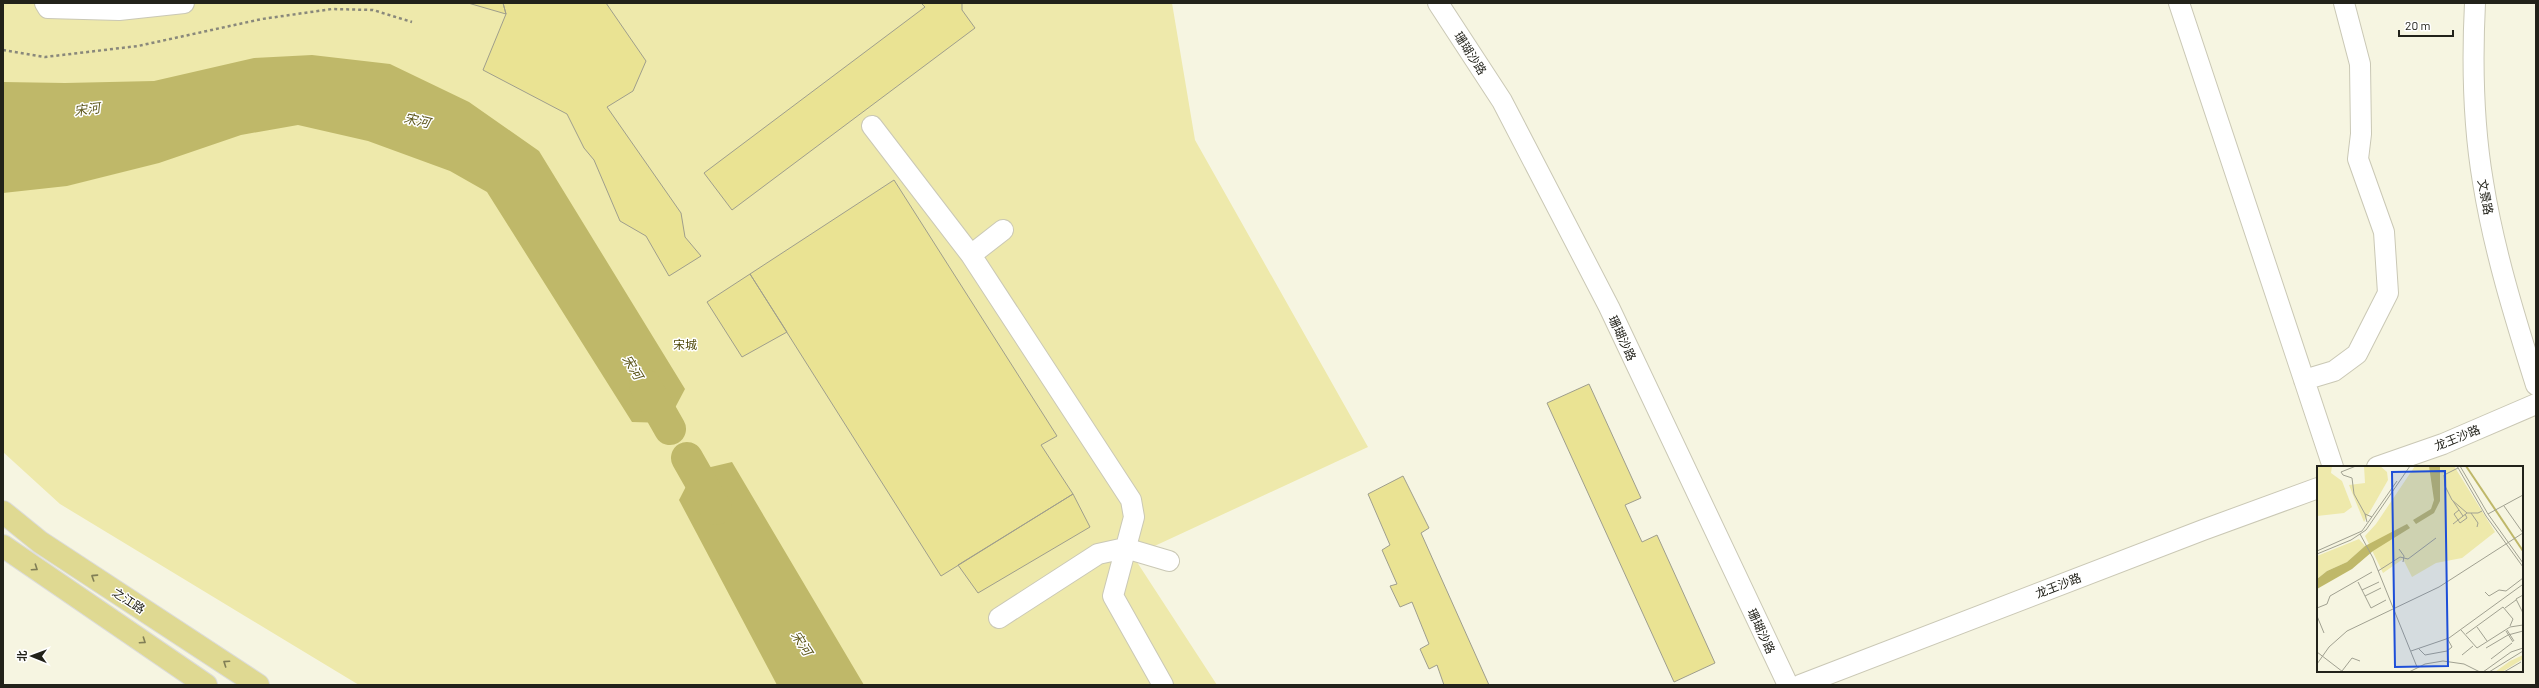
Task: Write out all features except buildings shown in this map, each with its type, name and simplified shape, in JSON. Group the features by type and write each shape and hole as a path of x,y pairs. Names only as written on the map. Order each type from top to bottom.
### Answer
{"main road":[{"name":"之江路","path":"3,512 40,542 258,685"},
{"path":"3,546 206,685"}],"street":[{"path":"45,3 48,8 119,10 184,3"},
{"name":"珊瑚沙路","path":"1438,3 1502,101 1609,308 1788,685"},
{"path":"2179,3 2334,466"},
{"path":"2304,380 2334,371 2357,354 2388,293 2384,232 2358,159 2361,134 2360,64 2344,3"},
{"name":"文景路","path":"2475,3 2472,67 2483,182 2508,296 2536,385"},
{"path":"872,126 971,255 1131,500 1134,517 1113,596 1164,685"},
{"path":"971,255 1003,230"},
{"name":"龙王沙路","path":"2380,466 2443,444 2536,404"},
{"name":"龙王沙路","path":"1800,685 2203,530 2317,488"},
{"path":"1000,618 1098,554 1125,548 1169,561"}],"path":[{"path":"3,50 45,57 138,46 262,19 332,9 373,10 412,22"}],"green space":[{"name":"宋城","path":"3,3 1172,3 1195,140 1368,447 1133,556 1217,685 359,685 60,504 3,452"}],"water":[{"path":"312,55 390,64 469,102 539,151 685,389 667,423 632,422 487,192 450,171 368,141 298,125 241,135 159,163 67,186 3,193 3,82 65,83 154,81 254,58"},
{"path":"732,462 864,685 777,685 679,500 694,471"}],"waterway":[{"name":"宋河","path":"645,385 670,429"},
{"name":"宋河","path":"687,458 716,509"}]}
